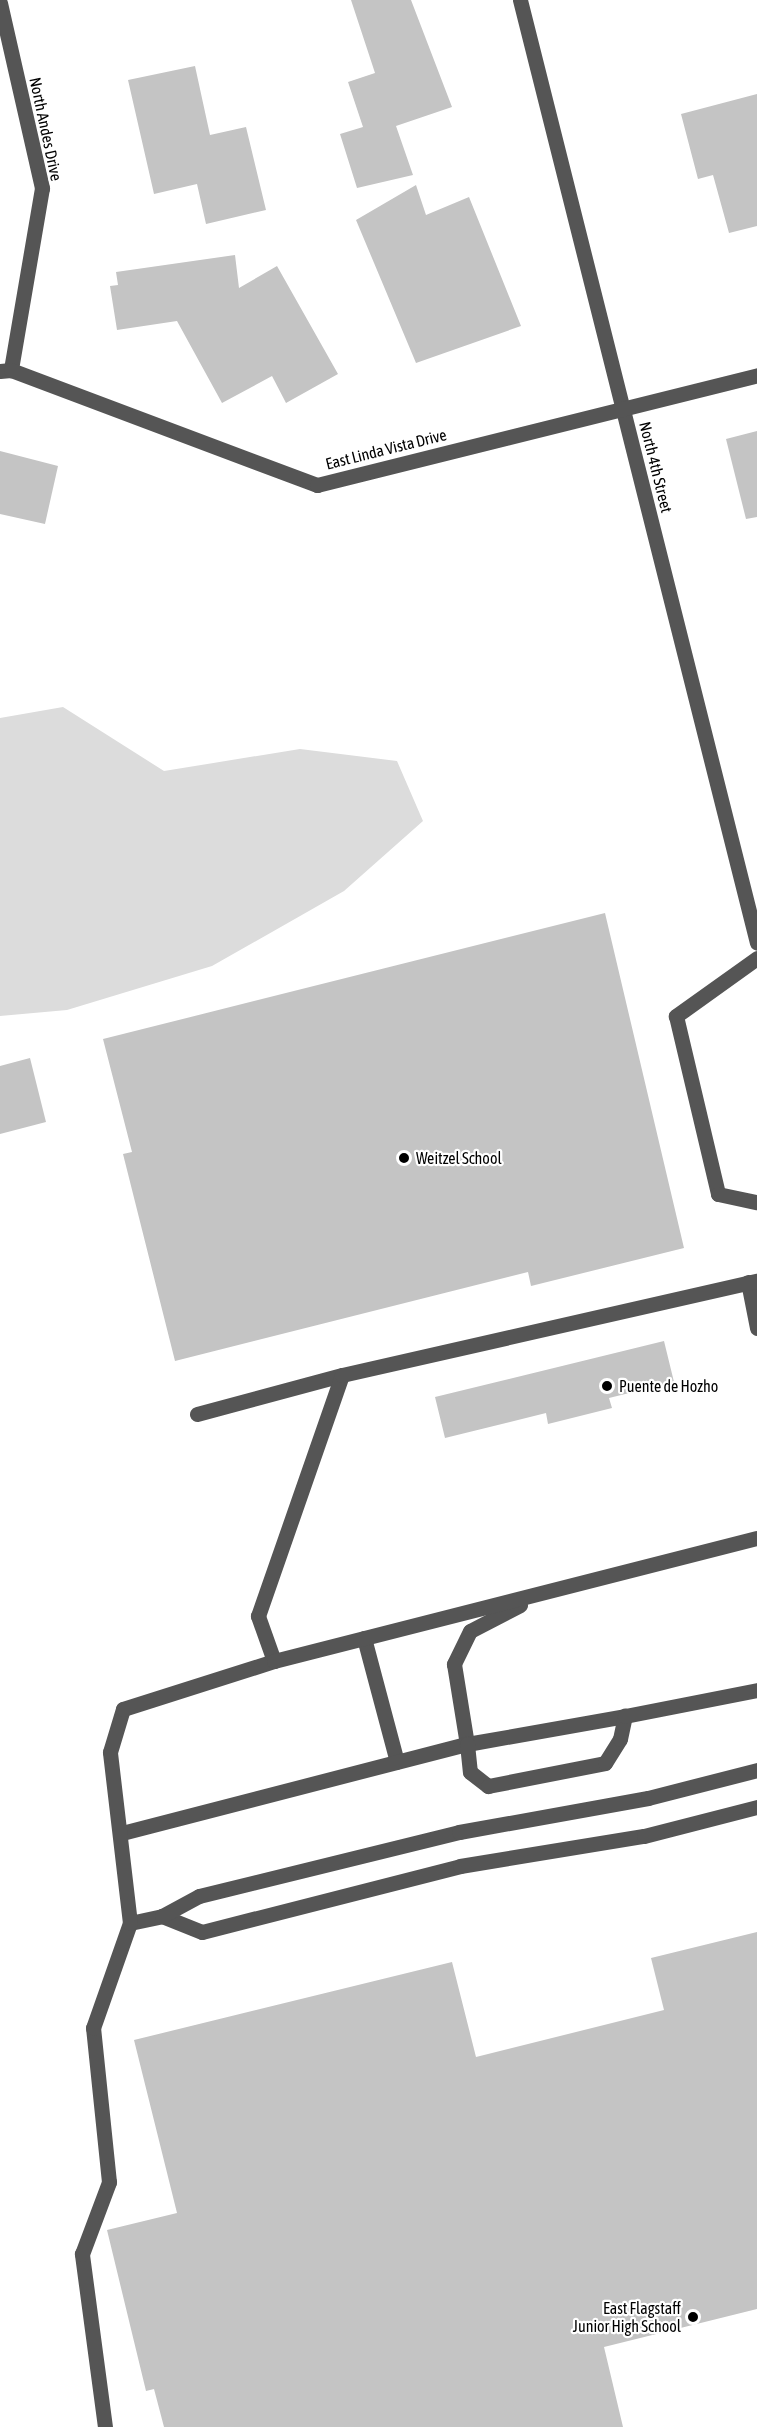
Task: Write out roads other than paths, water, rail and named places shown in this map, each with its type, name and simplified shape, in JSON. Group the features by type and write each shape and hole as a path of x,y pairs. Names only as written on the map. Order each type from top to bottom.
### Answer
{"street":[{"name":"North 4th Street","path":"520,0 757,944"},
{"name":"North Andes Drive","path":"0,3 42,188 5,370"},
{"name":"East Linda Vista Drive","path":"5,370 317,485 757,375"},
{"path":"757,958 676,1016 718,1194 757,1202"},
{"path":"197,1414 342,1375 752,1281 757,1328"},
{"path":"274,1661 258,1616 342,1375"},
{"path":"105,2427 82,2254 109,2182 93,2028 130,1923 122,1833 110,1752 123,1709 274,1661 757,1538"},
{"path":"541,1593 470,1631 454,1664 470,1772 488,1786 605,1763 620,1739 625,1716"},
{"path":"364,1638 397,1762"},
{"path":"122,1833 467,1744 757,1690"},
{"path":"130,1923 162,1916 199,1896 448,1834 648,1798 757,1770"},
{"path":"162,1916 202,1932 460,1866 644,1836 757,1807"}],"place":[{"name":"Weitzel School","path":"404,1158"},
{"name":"Puente de Hozho","path":"607,1386"},
{"name":"East Flagstaff Junior High School","path":"693,2317"}]}
